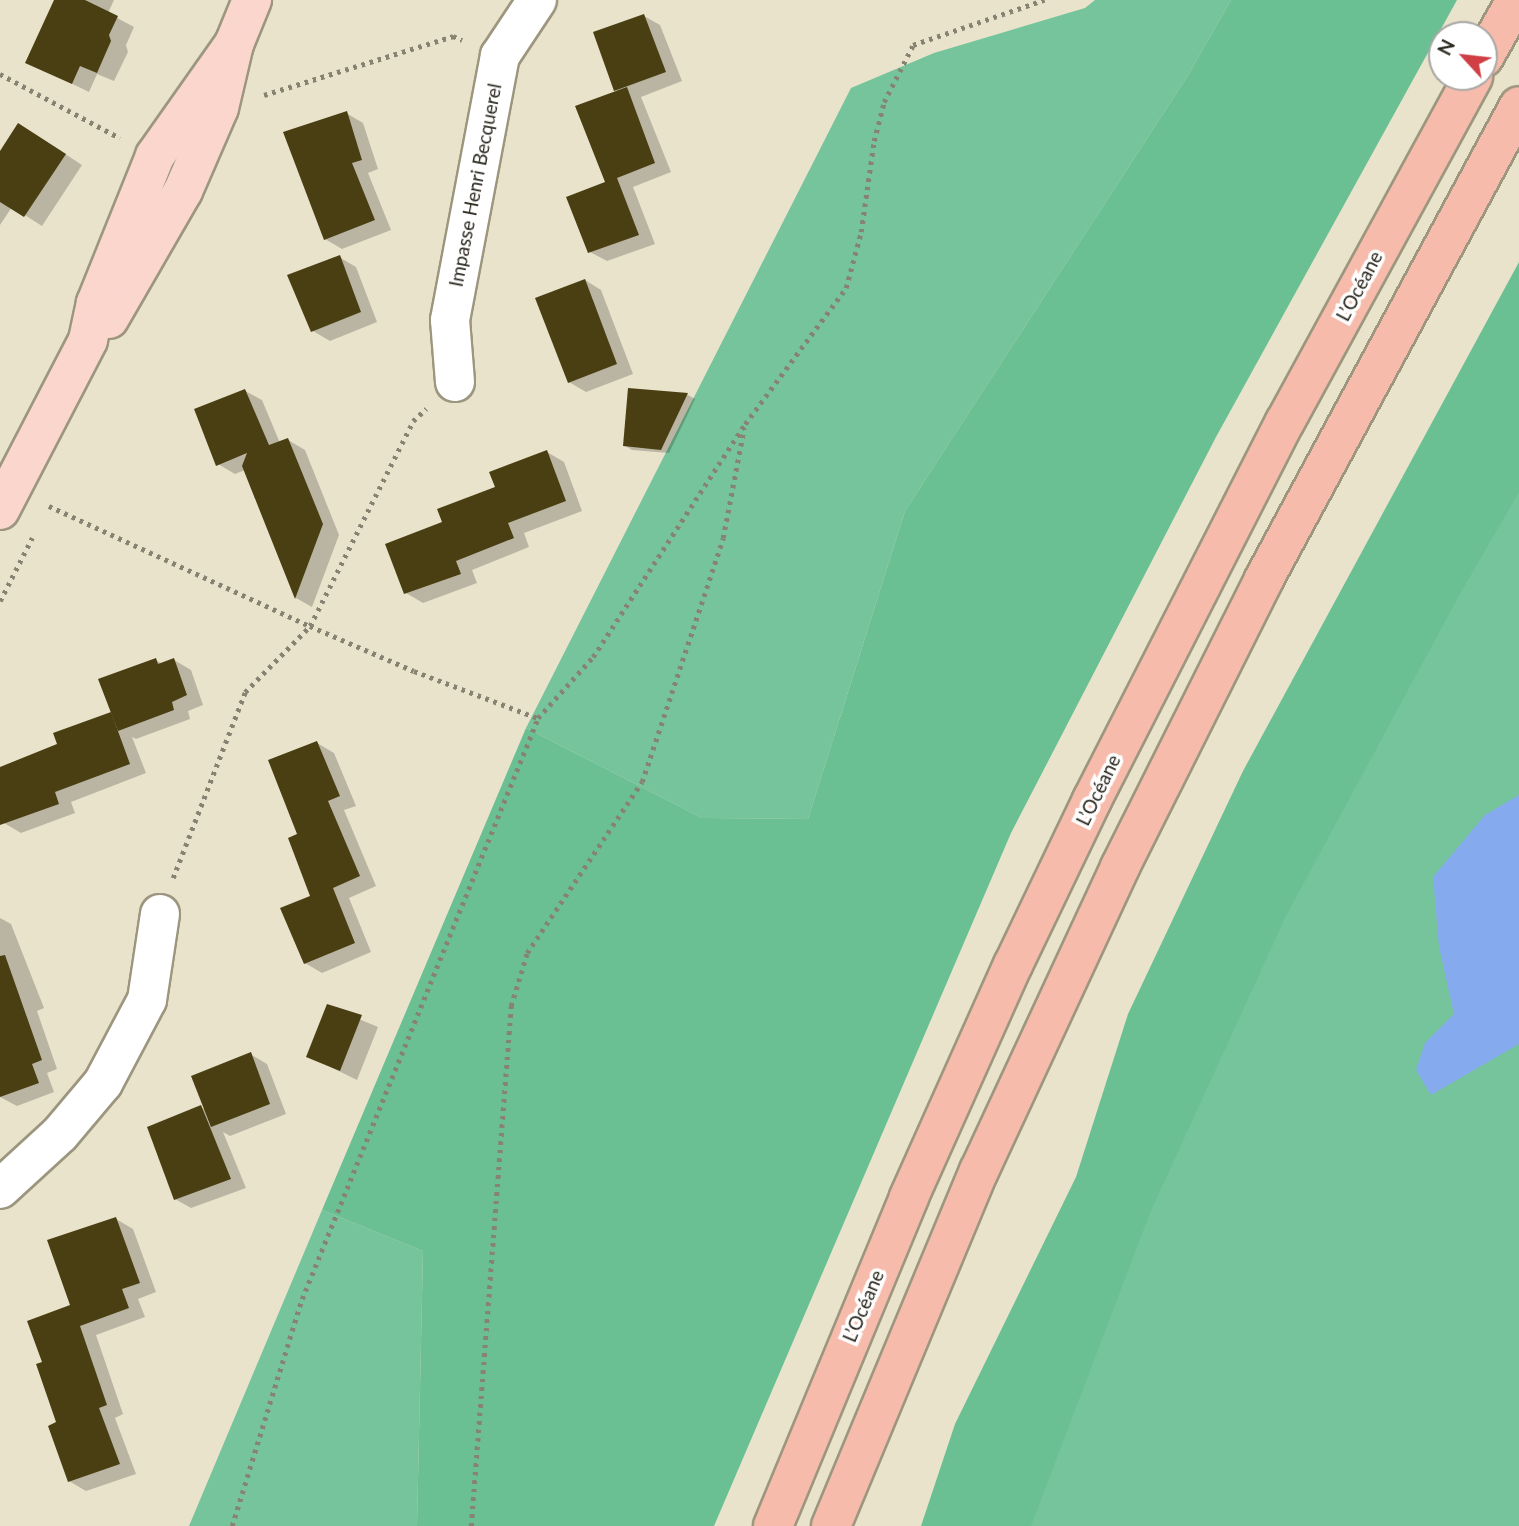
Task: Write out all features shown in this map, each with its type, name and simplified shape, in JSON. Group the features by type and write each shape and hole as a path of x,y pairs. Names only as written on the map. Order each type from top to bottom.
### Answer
{"highway":[{"path":"1498,32 1516,0"},
{"name":"L’Océane","path":"773,1526 909,1198 1013,965 1087,812 1285,422 1465,91"},
{"path":"831,1526 979,1171 1126,855 1264,579 1519,106"}],"main road":[{"path":"88,340 112,315 183,191 219,108 234,44 252,0"},
{"path":"0,510 88,340 96,303 155,156 234,44"}],"street":[{"name":"Impasse Henri Becquerel","path":"455,382 450,320 500,56 537,0"},
{"path":"0,1189 60,1134 103,1083 147,1000 160,914"}],"path":[{"path":"232,1526 302,1299 538,718 593,657 745,424 846,288 862,232 874,141 884,102 913,45 1044,0"},
{"path":"256,98 453,36 500,56"},
{"path":"0,74 155,156"},
{"path":"160,914 215,764 245,692 310,626 413,421 455,382"},
{"path":"471,1526 511,1006 527,953 642,782 723,538 745,424"},
{"path":"49,506 310,626 414,671 538,718"}],"green space":[{"path":"1095,0 1231,0 1187,77 905,511 808,819 702,818 526,728 851,88 934,53 1085,8"},
{"path":"1231,0 1457,0 1445,21 1428,21 1428,53 1216,437 1011,833 714,1526 417,1526 423,1251 322,1210 526,728 702,818 808,819 905,511 1187,77"},
{"path":"1519,262 1519,492 1461,592 1286,916 1150,1213 1031,1526 921,1526 955,1424 1076,1177 1128,1014 1243,771"},
{"path":"1519,345 1519,1526 955,1526"},
{"path":"322,1210 423,1251 417,1526 189,1526"}],"water":[{"path":"1519,795 1519,1044 1431,1095 1416,1070 1425,1043 1454,1014 1439,947 1433,877 1485,815"}],"building":[{"path":"54,0 85,0 118,16 97,73 80,66 72,84 25,63"},
{"path":"644,14 666,72 614,91 593,32"},
{"path":"627,87 655,163 617,178 639,235 588,253 566,197 605,182 575,106"},
{"path":"347,111 362,160 352,163 375,220 324,240 283,132"},
{"path":"18,123 66,154 24,217 0,202 0,151"},
{"path":"340,255 361,312 311,332 287,275"},
{"path":"585,279 617,364 568,383 535,298"},
{"path":"628,388 688,393 661,450 623,446"},
{"path":"245,389 269,445 288,438 323,524 295,599 242,466 247,453 216,466 194,409"},
{"path":"547,450 566,501 508,523 514,538 456,561 461,574 404,594 385,544 442,522 437,509 495,487 489,472"},
{"path":"156,658 158,664 174,658 187,695 172,702 174,710 118,731 98,679"},
{"path":"111,712 130,764 55,792 59,804 0,825 0,767 57,744 53,733"},
{"path":"317,741 340,796 328,801 360,876 333,888 355,943 304,964 280,908 310,896 288,838 297,834 268,760"},
{"path":"5,955 42,1060 32,1064 39,1083 0,1097 0,956"},
{"path":"327,1004 362,1015 340,1071 306,1057"},
{"path":"251,1052 270,1104 211,1127 191,1076"},
{"path":"201,1105 231,1179 174,1200 147,1127"},
{"path":"116,1217 140,1283 122,1289 129,1308 80,1326 107,1405 99,1408 120,1464 68,1482 48,1426 56,1422 36,1364 42,1362 27,1321 70,1305 47,1240"}]}
